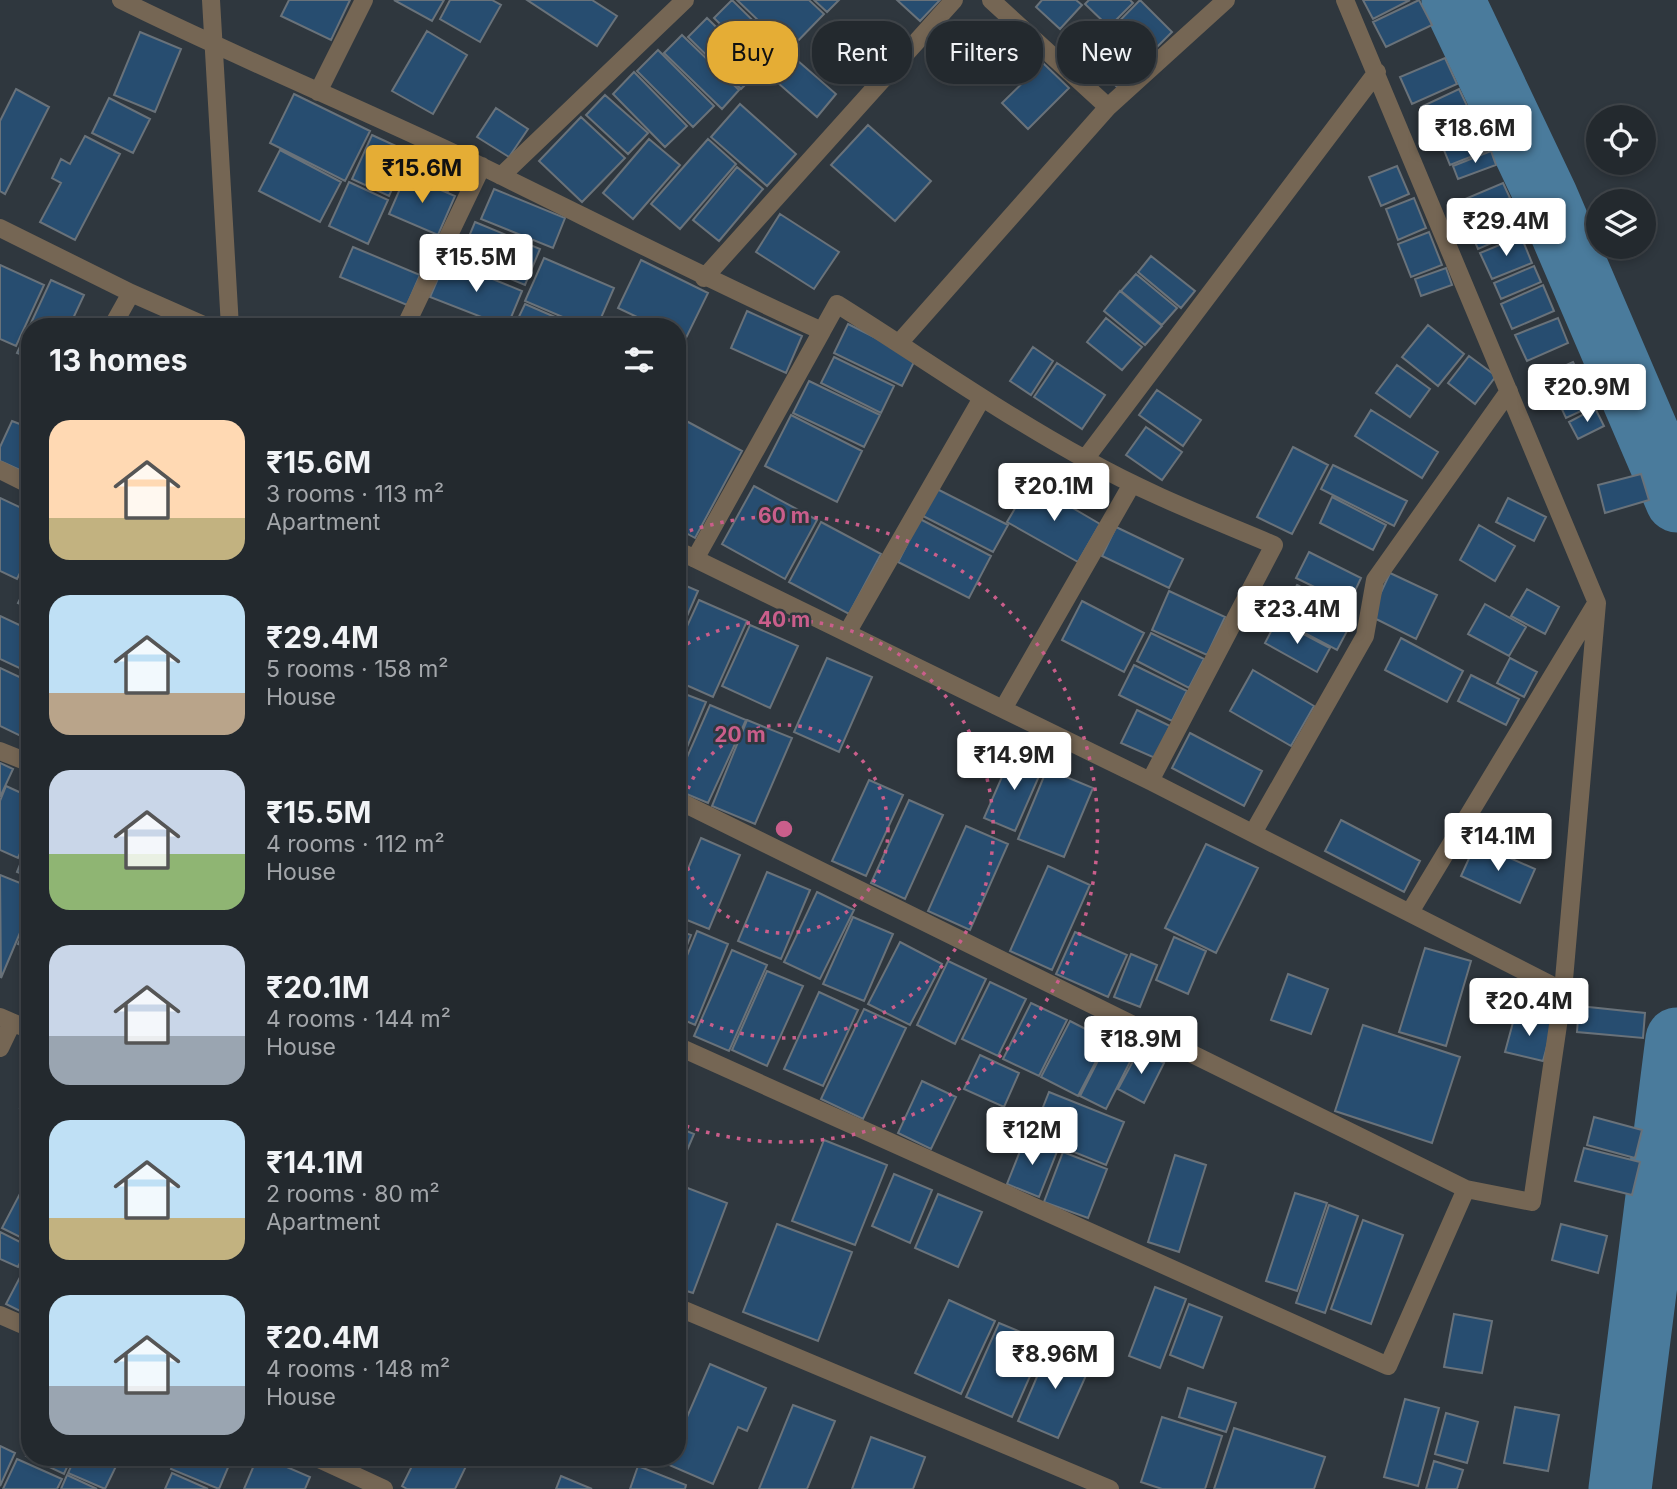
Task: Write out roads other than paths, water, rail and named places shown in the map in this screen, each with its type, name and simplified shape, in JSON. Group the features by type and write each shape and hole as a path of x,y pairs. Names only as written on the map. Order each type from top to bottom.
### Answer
{"street":[{"path":"121,0 214,46 482,166 704,278 822,331"},
{"path":"211,0 229,318"},
{"path":"318,92 364,0"},
{"path":"501,176 685,0"},
{"path":"704,278 954,0"},
{"path":"991,0 1108,107"},
{"path":"899,342 1108,107 1226,0"},
{"path":"686,804 1466,1189 1532,1202 1563,990 1597,603 1345,0"},
{"path":"1085,459 1377,72"},
{"path":"409,318 482,166"},
{"path":"0,228 188,318"},
{"path":"117,318 131,293"},
{"path":"695,559 837,304 982,398 1085,459 1132,484 1274,545 1150,781"},
{"path":"1253,833 1365,636 1375,580 1509,391"},
{"path":"847,633 982,398"},
{"path":"0,470 21,479"},
{"path":"1003,709 1132,484"},
{"path":"686,554 1150,781 1563,990"},
{"path":"1410,912 1597,603"},
{"path":"0,751 21,759"},
{"path":"0,1048 6,1020"},
{"path":"686,1050 1388,1366 1466,1189"},
{"path":"686,1311 1110,1489"},
{"path":"0,1315 21,1324"},
{"path":"341,1466 343,1489"},
{"path":"346,1466 384,1489"}],"waterway":[{"path":"1453,0 1546,196 1677,501"},
{"path":"1620,1489 1677,1039"}]}
